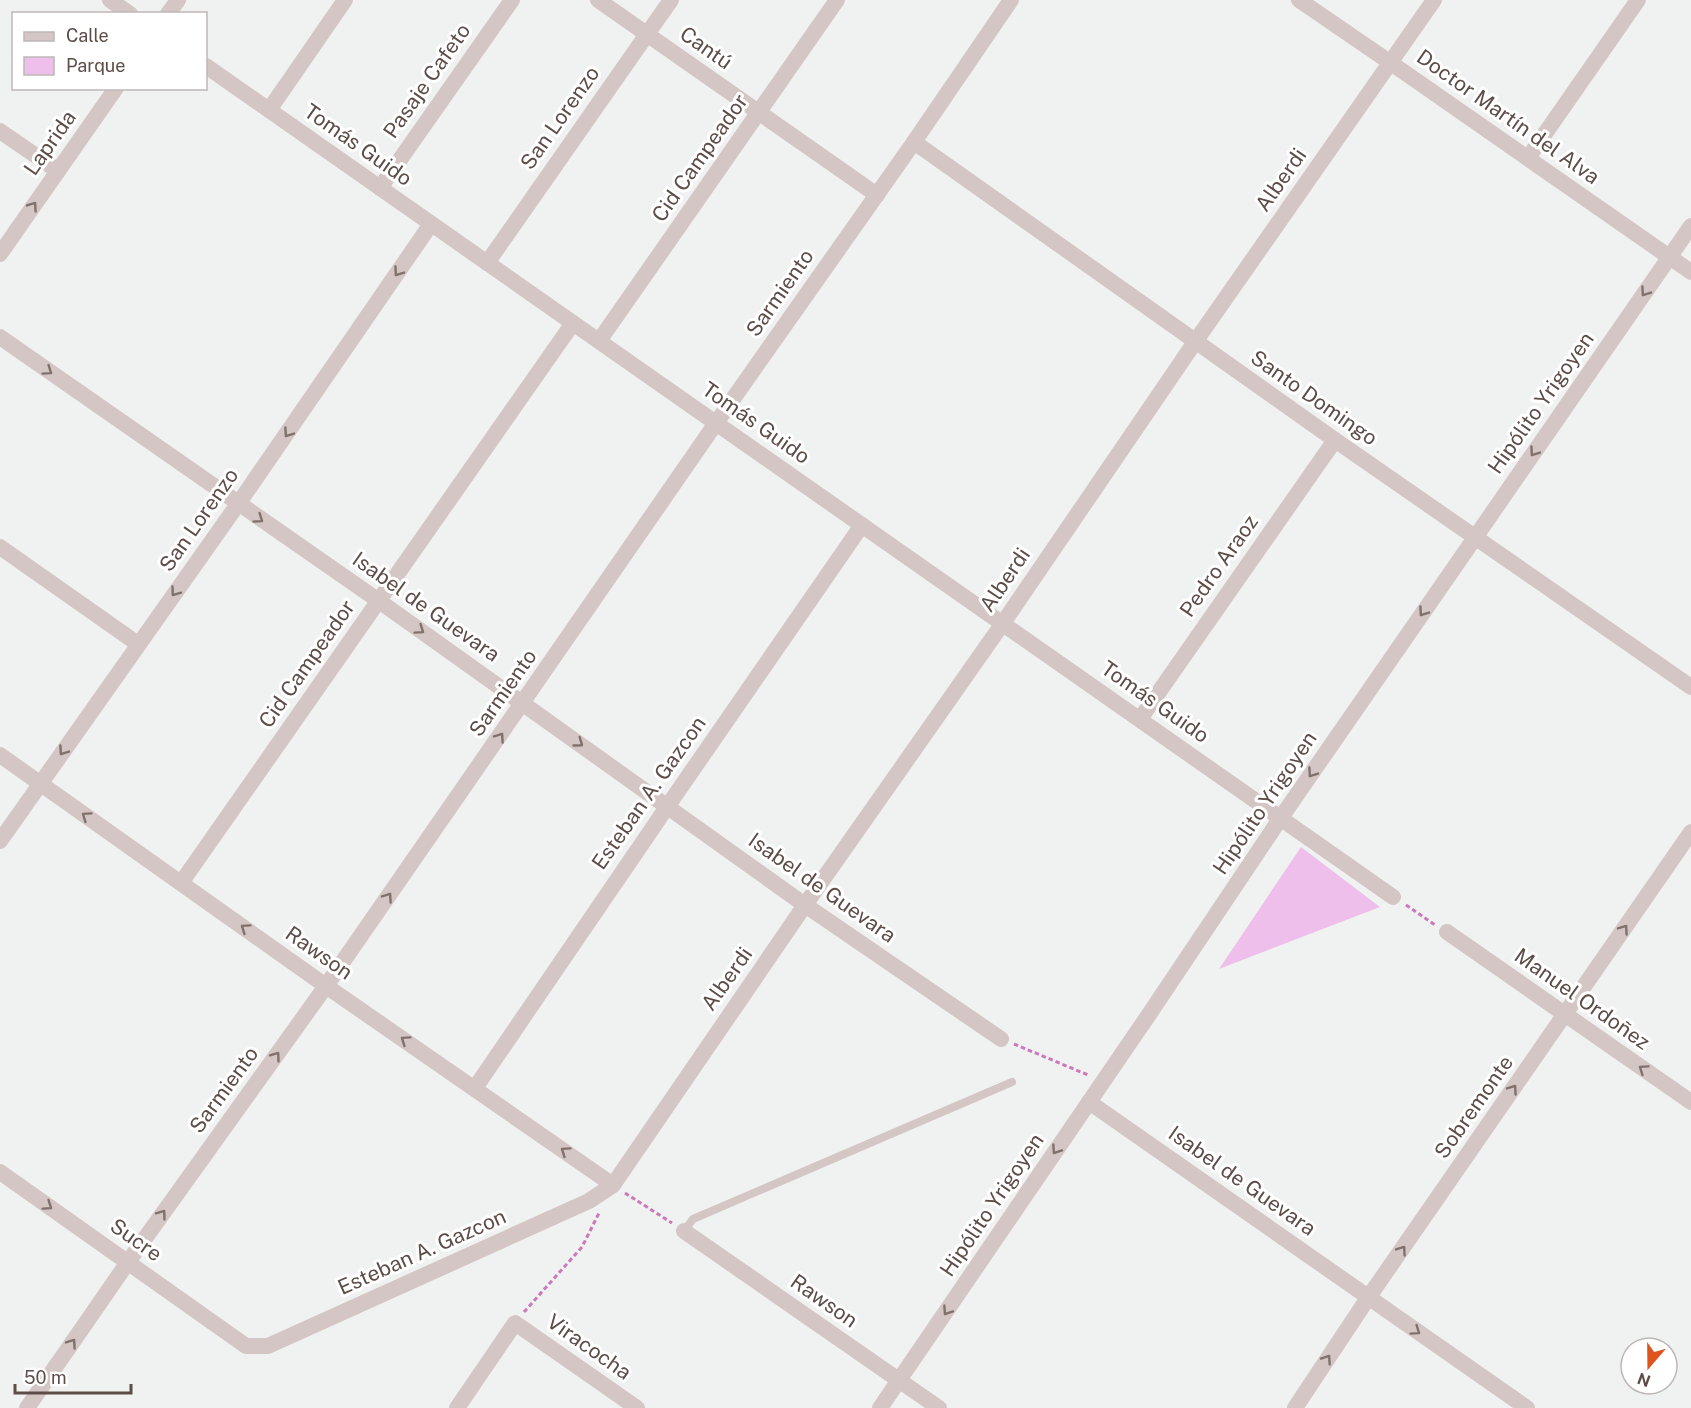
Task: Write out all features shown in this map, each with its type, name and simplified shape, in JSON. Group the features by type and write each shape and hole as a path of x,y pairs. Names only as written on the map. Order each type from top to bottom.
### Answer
{"street":[{"path":"110,0 127,12"},
{"path":"269,110 345,0"},
{"name":"Pasaje Cafeto","path":"380,188 512,0"},
{"name":"Cantú","path":"598,0 877,195"},
{"name":"San Lorenzo","path":"487,262 671,0"},
{"name":"Cid Campeador","path":"599,341 837,0"},
{"name":"Sarmiento","path":"27,1408 128,1262 326,986 716,423 915,142 1011,0"},
{"name":"Doctor Martín del Alva","path":"1299,0 1691,272"},
{"name":"Alberdi","path":"613,1185 1434,0"},
{"path":"1528,158 1638,0"},
{"name":"Tomás Guido","path":"207,67 1280,819"},
{"name":"Laprida","path":"0,254 115,90"},
{"path":"0,131 58,171"},
{"name":"Santo Domingo","path":"915,142 1195,342 1691,687"},
{"name":"San Lorenzo","path":"0,841 238,504 431,224"},
{"name":"Hipólito Yrigoyen","path":"880,1408 1280,819 1691,226"},
{"name":"Cid Campeador","path":"181,882 573,323"},
{"name":"Isabel de Guevara","path":"0,337 379,601 805,905 1001,1039"},
{"name":"Pedro Araoz","path":"1140,719 1335,440"},
{"name":"Esteban A. Gazcon","path":"475,1088 862,525"},
{"path":"0,547 138,644"},
{"name":"Rawson","path":"0,755 326,986 613,1185"},
{"path":"1280,819 1393,897"},
{"name":"Sobremonte","path":"1295,1408 1368,1298 1691,832"},
{"name":"Manuel Ordoñez","path":"1447,932 1691,1102"},
{"name":"Isabel de Guevara","path":"1089,1102 1527,1408"},
{"name":"Sucre","path":"0,1172 246,1346"},
{"name":"Esteban A. Gazcon","path":"246,1346 268,1346 589,1201 613,1185"},
{"name":"Rawson","path":"684,1231 939,1408"},
{"path":"457,1408 515,1323"},
{"name":"Viracocha","path":"515,1323 637,1408"}],"lane":[{"path":"684,1231 693,1219 1012,1082"}],"path":[{"path":"1393,897 1447,932"},
{"path":"1001,1039 1103,1082"},
{"path":"515,1323 582,1247 613,1185 684,1231"}],"green space":[{"path":"1301,847 1380,907 1219,969"}]}
